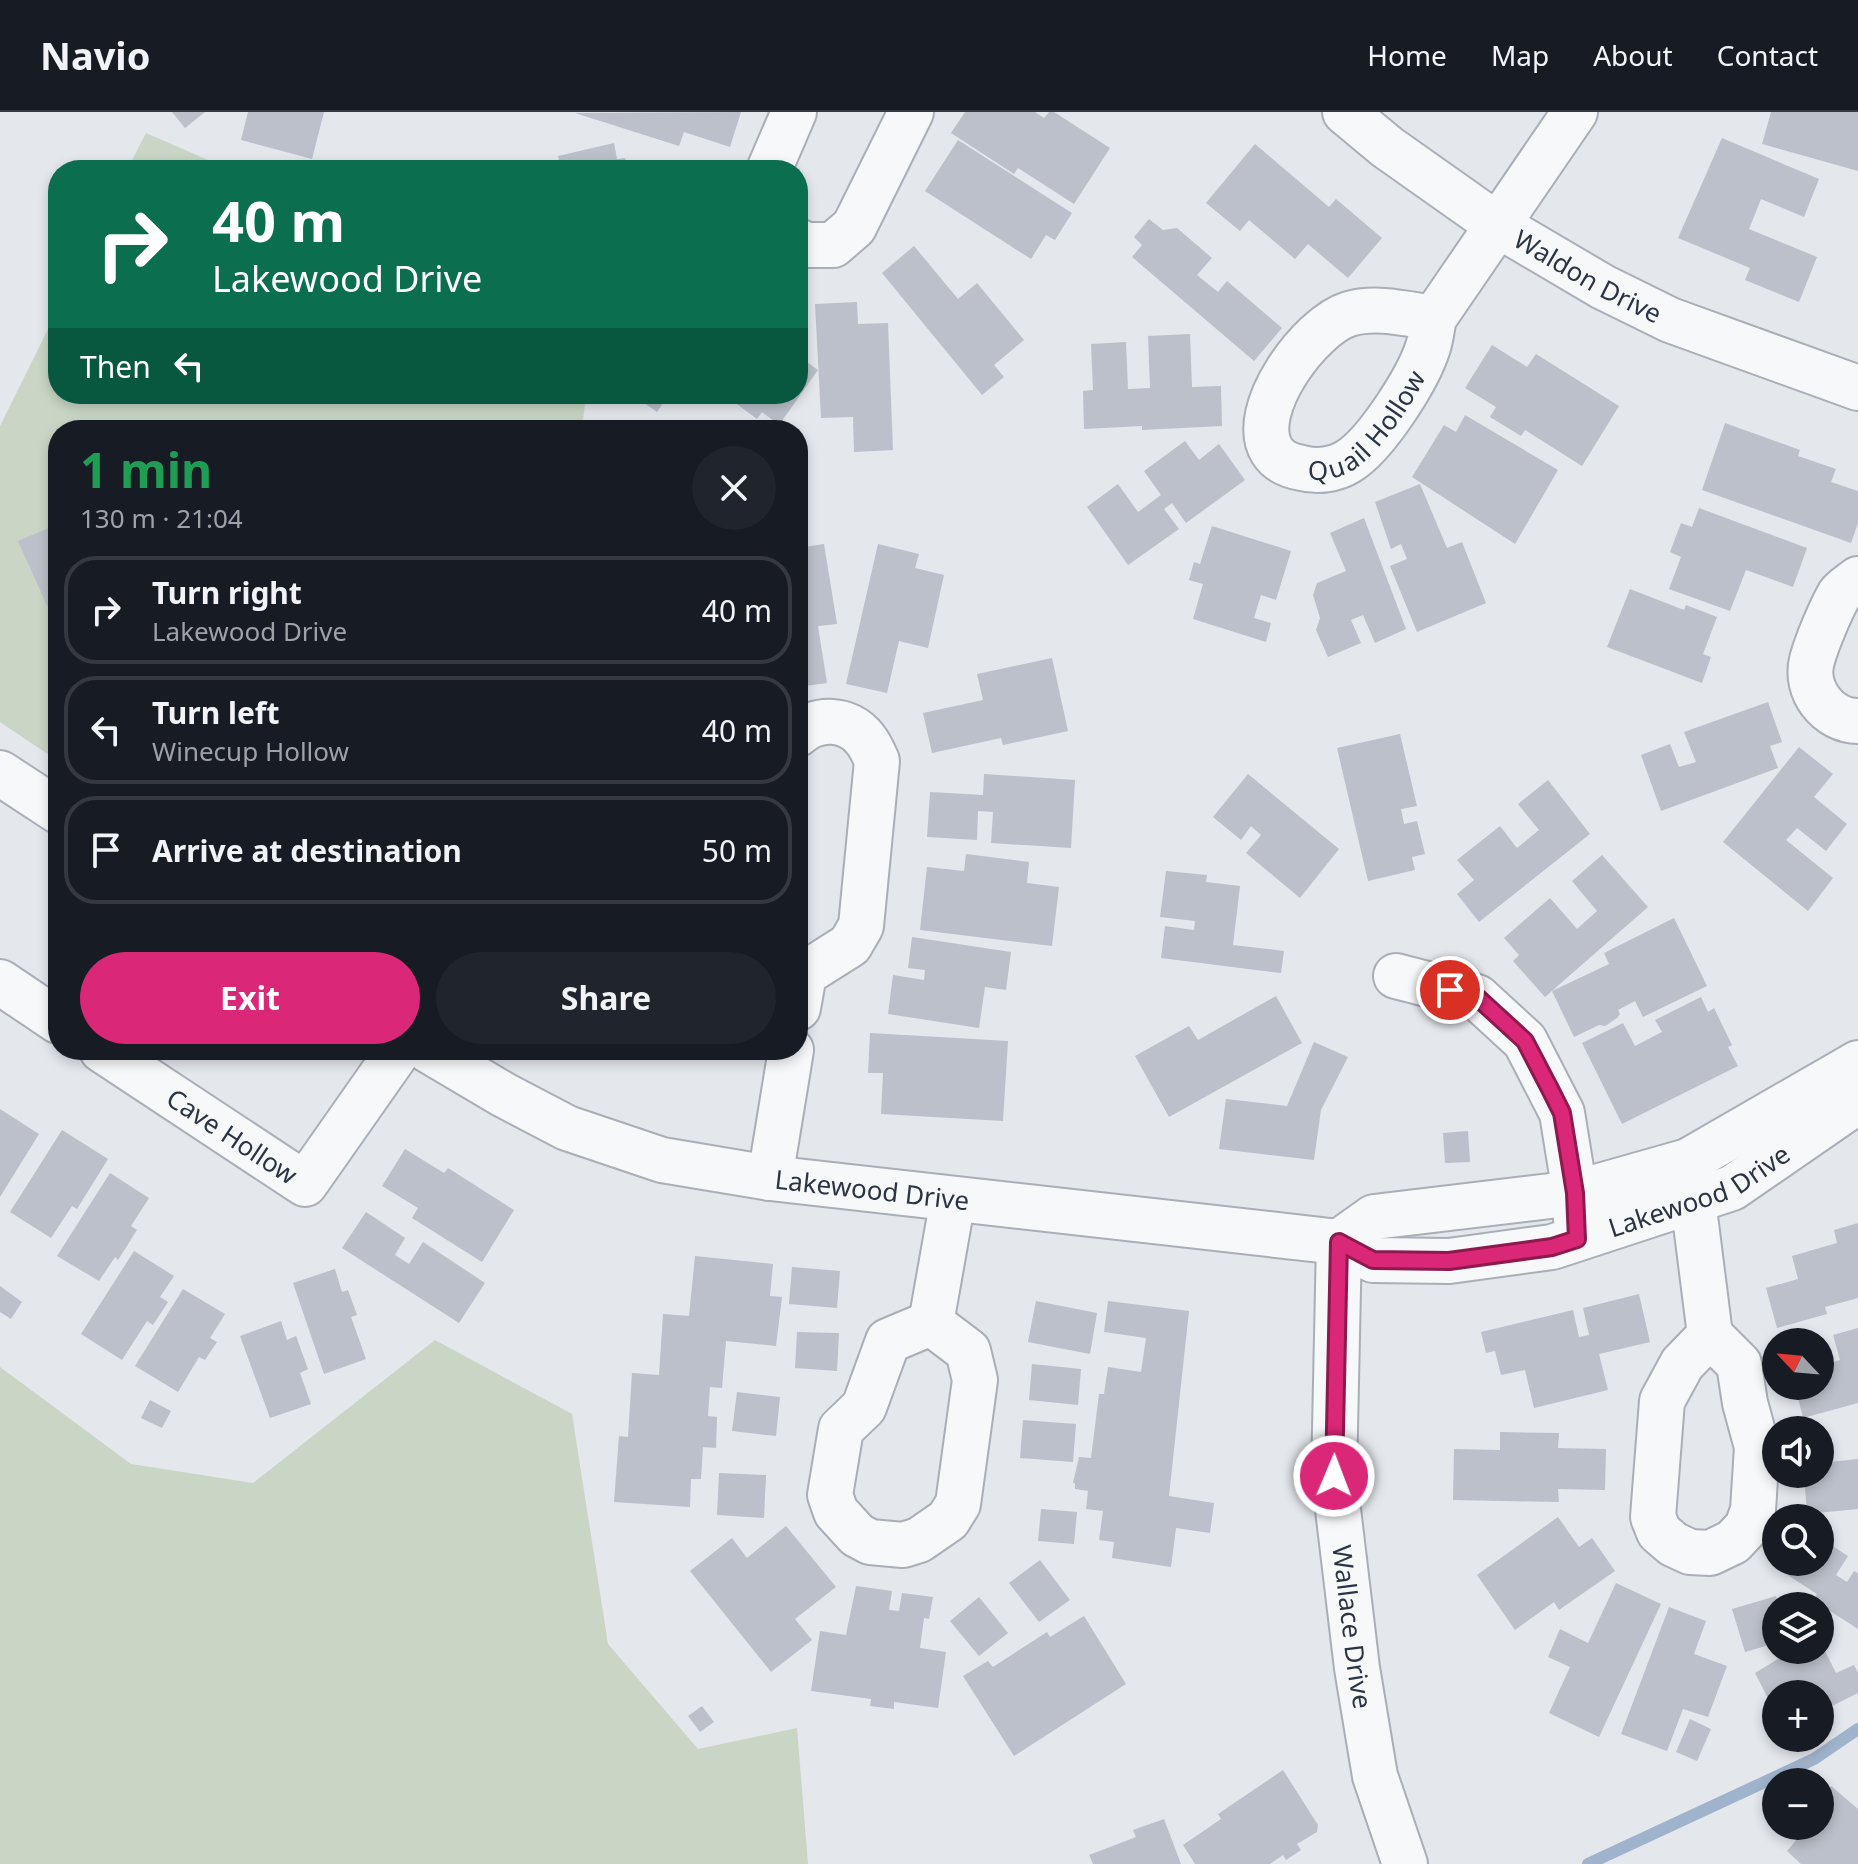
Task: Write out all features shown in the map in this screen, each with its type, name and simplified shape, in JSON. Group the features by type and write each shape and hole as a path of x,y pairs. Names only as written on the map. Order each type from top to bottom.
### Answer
{"street":[{"path":"773,160 794,112"},
{"path":"808,245 833,245 854,227 911,112"},
{"name":"Waldon Drive","path":"1345,112 1387,147 1496,224 1603,287 1670,320 1858,388"},
{"path":"1434,318 1575,112"},
{"path":"1858,579 1840,593 1811,662 1813,691 1826,710 1846,721 1858,721"},
{"path":"808,725 828,721 848,724 865,738 877,761 861,926 850,945 808,978"},
{"path":"0,773 48,804"},
{"path":"1396,976 1477,997 1525,1041 1562,1113 1575,1193 1577,1239"},
{"path":"0,982 48,1014"},
{"name":"Cave Hollow","path":"117,1060 305,1184 392,1060"},
{"name":"Lakewood Drive","path":"445,1060 567,1128 662,1160 770,1178 1339,1242 1373,1260 1449,1261 1552,1247 1577,1239 1691,1181 1858,1063"},
{"path":"770,1178 789,1060"},
{"name":"Lakewood Drive","path":"1339,1242 1374,1217 1691,1181 1732,1188 1858,1101"},
{"path":"1691,1181 1710,1335"},
{"path":"931,1323 953,1199"},
{"name":"Wallace Drive","path":"1339,1242 1334,1476 1357,1668 1375,1776 1404,1864"},
{"path":"931,1323 968,1351 975,1380 958,1504 948,1520 919,1540 903,1545 870,1542 857,1535 836,1512 830,1495 841,1429 864,1407 888,1341 931,1323"}],"green space":[{"path":"146,133 208,160 132,160"},
{"path":"48,329 48,404 585,404 583,420 48,420 48,754 0,722 0,426"},
{"path":"435,1340 572,1414 608,1644 698,1749 797,1728 808,1864 0,1864 0,1367 131,1464 253,1483"}],"building":[{"path":"172,112 205,112 185,128"},
{"path":"248,112 324,112 312,159 241,140"},
{"path":"741,112 730,147 684,132 679,146 575,113"},
{"path":"965,112 1035,112 1044,118 1049,112 1054,112 1110,148 1074,204 1018,168 1014,174 951,133"},
{"path":"1771,112 1858,112 1858,171 1762,144"},
{"path":"1722,138 1819,179 1804,217 1761,199 1749,229 1817,257 1799,302 1745,280 1750,268 1678,238"},
{"path":"958,140 1072,213 1055,240 1046,235 1031,259 925,191"},
{"path":"614,143 617,159 626,160 559,160 558,156"},
{"path":"1255,144 1329,207 1336,199 1382,238 1348,278 1308,244 1295,259 1249,220 1240,231 1206,203"},
{"path":"1149,219 1163,230 1177,228 1212,258 1197,275 1218,292 1227,281 1282,328 1254,361 1132,257 1142,245 1134,237"},
{"path":"914,246 958,299 977,283 1024,340 994,365 1004,377 982,395 882,273"},
{"path":"857,302 858,324 888,323 893,450 854,452 853,417 821,418 815,304"},
{"path":"1190,334 1192,387 1221,386 1222,426 1084,429 1083,391 1093,390 1091,344 1126,342 1128,389 1150,388 1148,336"},
{"path":"1492,345 1527,367 1536,354 1619,406 1582,466 1525,430 1521,436 1490,417 1496,407 1465,388"},
{"path":"808,363 818,370 808,384"},
{"path":"646,404 662,404 657,412"},
{"path":"737,404 794,404 783,420 772,420 762,412 757,419"},
{"path":"1465,415 1558,470 1515,544 1412,477 1444,425 1456,432"},
{"path":"1725,423 1800,450 1798,456 1836,469 1831,482 1858,491 1858,523 1851,543 1702,490"},
{"path":"1185,441 1199,460 1219,444 1245,480 1186,523 1172,503 1164,509 1179,529 1128,565 1087,507 1118,484 1138,512 1161,495 1144,471"},
{"path":"1420,484 1447,548 1462,542 1486,603 1417,632 1390,566 1407,559 1401,544 1391,549 1375,502"},
{"path":"1699,508 1807,548 1793,587 1746,570 1730,611 1669,589 1681,557 1670,552 1681,523 1692,527"},
{"path":"1364,518 1406,629 1375,643 1363,615 1351,620 1361,643 1328,657 1316,630 1320,618 1313,595 1317,583 1346,571 1330,533"},
{"path":"1212,526 1291,551 1276,600 1261,595 1254,618 1271,623 1266,642 1193,619 1203,584 1189,580 1194,562 1200,564"},
{"path":"48,528 48,608 18,541"},
{"path":"824,544 837,624 818,626 827,683 808,686 808,546"},
{"path":"878,544 919,554 915,568 944,575 928,648 899,641 887,693 846,684"},
{"path":"1630,589 1684,610 1686,605 1717,617 1703,654 1711,657 1702,683 1607,647"},
{"path":"1052,658 1068,731 1003,745 1001,738 932,753 923,713 983,700 977,674"},
{"path":"1768,702 1782,742 1770,746 1778,768 1661,811 1641,755 1670,744 1679,767 1696,762 1684,732"},
{"path":"1400,734 1417,806 1401,809 1404,824 1417,821 1425,854 1412,857 1415,870 1368,881 1337,748"},
{"path":"1799,747 1833,774 1814,797 1847,824 1826,851 1797,828 1786,840 1833,878 1808,911 1723,842"},
{"path":"984,774 1075,780 1071,848 991,843 993,812 978,811 977,840 927,837 930,792 983,795"},
{"path":"1248,774 1339,849 1300,898 1246,853 1261,835 1251,826 1241,840 1213,817"},
{"path":"1548,780 1590,834 1479,922 1457,894 1474,880 1457,860 1500,826 1517,848 1539,830 1518,804"},
{"path":"966,854 1029,862 1027,883 1059,887 1052,946 920,930 927,867 964,871"},
{"path":"1602,855 1648,907 1545,997 1513,961 1519,955 1504,938 1550,898 1577,929 1597,911 1572,881"},
{"path":"1166,871 1207,875 1206,882 1240,886 1233,945 1284,951 1281,973 1161,958 1165,926 1194,930 1195,921 1160,917"},
{"path":"1674,918 1707,986 1643,1017 1635,1001 1618,1010 1620,1014 1617,1018 1605,1026 1599,1025 1574,1037 1552,991 1609,964 1604,953"},
{"path":"912,937 1011,952 1006,990 985,987 979,1028 888,1014 893,975 924,980 925,970 908,968"},
{"path":"1276,996 1302,1043 1169,1117 1135,1056 1189,1026 1198,1040"},
{"path":"1701,997 1708,1012 1714,1008 1732,1045 1728,1047 1738,1066 1622,1124 1582,1043 1623,1023 1635,1046 1662,1032 1655,1020"},
{"path":"870,1033 1008,1041 1003,1121 881,1114 883,1073 868,1073"},
{"path":"1314,1042 1348,1057 1321,1110 1314,1160 1219,1149 1226,1099 1287,1106"},
{"path":"0,1109 39,1134 0,1197"},
{"path":"62,1130 108,1159 77,1209 72,1206 51,1238 10,1212"},
{"path":"1468,1131 1470,1162 1445,1163 1443,1133"},
{"path":"405,1149 444,1173 448,1168 514,1210 482,1262 412,1218 418,1208 382,1186"},
{"path":"110,1173 149,1198 131,1226 137,1230 118,1260 115,1257 99,1281 57,1256"},
{"path":"366,1212 405,1238 395,1255 409,1264 423,1242 485,1283 459,1323 342,1248"},
{"path":"1858,1223 1858,1298 1825,1307 1827,1314 1777,1328 1766,1288 1798,1279 1792,1256 1837,1243 1834,1230"},
{"path":"134,1251 174,1276 160,1297 168,1302 153,1325 147,1321 122,1360 81,1334"},
{"path":"695,1256 773,1264 770,1296 782,1297 776,1346 726,1341 722,1388 710,1387 708,1416 717,1417 716,1448 703,1447 701,1479 691,1479 690,1507 614,1502 619,1436 628,1437 632,1373 659,1375 663,1314 689,1316"},
{"path":"792,1267 840,1271 837,1308 789,1304"},
{"path":"335,1269 342,1292 348,1290 357,1315 351,1317 366,1359 324,1374 293,1283"},
{"path":"0,1286 22,1302 11,1319 0,1312"},
{"path":"183,1289 225,1314 210,1338 217,1342 205,1360 199,1357 178,1392 135,1366"},
{"path":"1639,1294 1650,1342 1599,1354 1608,1390 1534,1408 1525,1370 1501,1375 1495,1351 1486,1353 1481,1332 1573,1310 1579,1337 1589,1335 1583,1308"},
{"path":"1036,1301 1097,1313 1090,1354 1028,1342"},
{"path":"1108,1301 1189,1311 1169,1496 1214,1503 1210,1533 1176,1528 1171,1567 1112,1558 1114,1542 1099,1540 1103,1511 1086,1509 1088,1491 1075,1489 1073,1483 1079,1457 1091,1458 1099,1394 1104,1394 1108,1367 1141,1372 1146,1338 1104,1332"},
{"path":"281,1321 287,1340 296,1336 308,1369 300,1373 311,1404 270,1418 240,1336"},
{"path":"1858,1328 1858,1403 1802,1416 1798,1400 1834,1400 1834,1362 1840,1360 1834,1335"},
{"path":"797,1332 839,1333 837,1371 795,1368"},
{"path":"1032,1364 1081,1369 1078,1405 1029,1400"},
{"path":"737,1392 780,1397 776,1436 732,1431"},
{"path":"150,1400 171,1411 162,1428 141,1418"},
{"path":"1023,1420 1076,1424 1073,1462 1020,1458"},
{"path":"1500,1432 1559,1433 1558,1448 1606,1449 1605,1490 1558,1489 1559,1502 1453,1500 1454,1449 1500,1450"},
{"path":"1858,1459 1858,1509 1834,1511 1834,1504 1806,1504 1805,1488 1834,1488 1834,1462"},
{"path":"719,1473 766,1475 764,1518 717,1515"},
{"path":"1041,1509 1077,1512 1074,1544 1038,1541"},
{"path":"1558,1517 1579,1547 1592,1538 1615,1571 1559,1610 1554,1602 1515,1630 1477,1575"},
{"path":"786,1526 836,1587 795,1619 812,1640 771,1672 690,1571 732,1538 747,1558"},
{"path":"1834,1547 1848,1556 1836,1575 1847,1582 1854,1571 1858,1573 1858,1629 1834,1614 1834,1592 1814,1592 1789,1576 1834,1576"},
{"path":"1040,1560 1070,1600 1039,1622 1009,1583"},
{"path":"1616,1583 1661,1604 1599,1737 1549,1713 1570,1667 1548,1657 1560,1629 1588,1643"},
{"path":"856,1586 892,1591 889,1610 899,1611 902,1593 933,1597 929,1619 924,1618 920,1648 946,1652 938,1708 894,1702 894,1709 870,1706 871,1699 811,1691 820,1631 846,1635"},
{"path":"979,1597 1008,1633 979,1656 950,1621"},
{"path":"1762,1600 1762,1647 1745,1652 1732,1609"},
{"path":"1669,1607 1706,1621 1694,1654 1727,1666 1708,1717 1683,1709 1667,1751 1621,1734"},
{"path":"1084,1616 1126,1684 1014,1756 963,1676 988,1661 993,1667 1047,1632 1050,1637"},
{"path":"1770,1664 1832,1664 1836,1673 1854,1665 1858,1673 1858,1693 1834,1705 1834,1680 1762,1680 1762,1687 1755,1673"},
{"path":"702,1706 714,1722 700,1732 688,1716"},
{"path":"1690,1719 1711,1729 1697,1761 1676,1752"},
{"path":"1283,1770 1318,1825 1317,1832 1297,1844 1301,1850 1286,1860 1283,1855 1270,1864 1195,1864 1183,1845 1221,1819 1218,1814"},
{"path":"1834,1789 1858,1809 1858,1864 1801,1864 1787,1851 1796,1840 1834,1840"},
{"path":"1164,1819 1181,1864 1093,1864 1089,1855 1136,1837 1133,1830"}],"waterway":[{"path":"1588,1864 1814,1759 1858,1729"}],"route":[{"path":"1334,1476 1339,1242 1373,1260 1449,1261 1552,1247 1577,1239 1575,1193 1562,1113 1550,1089 1525,1041 1477,997 1450,990"}]}
